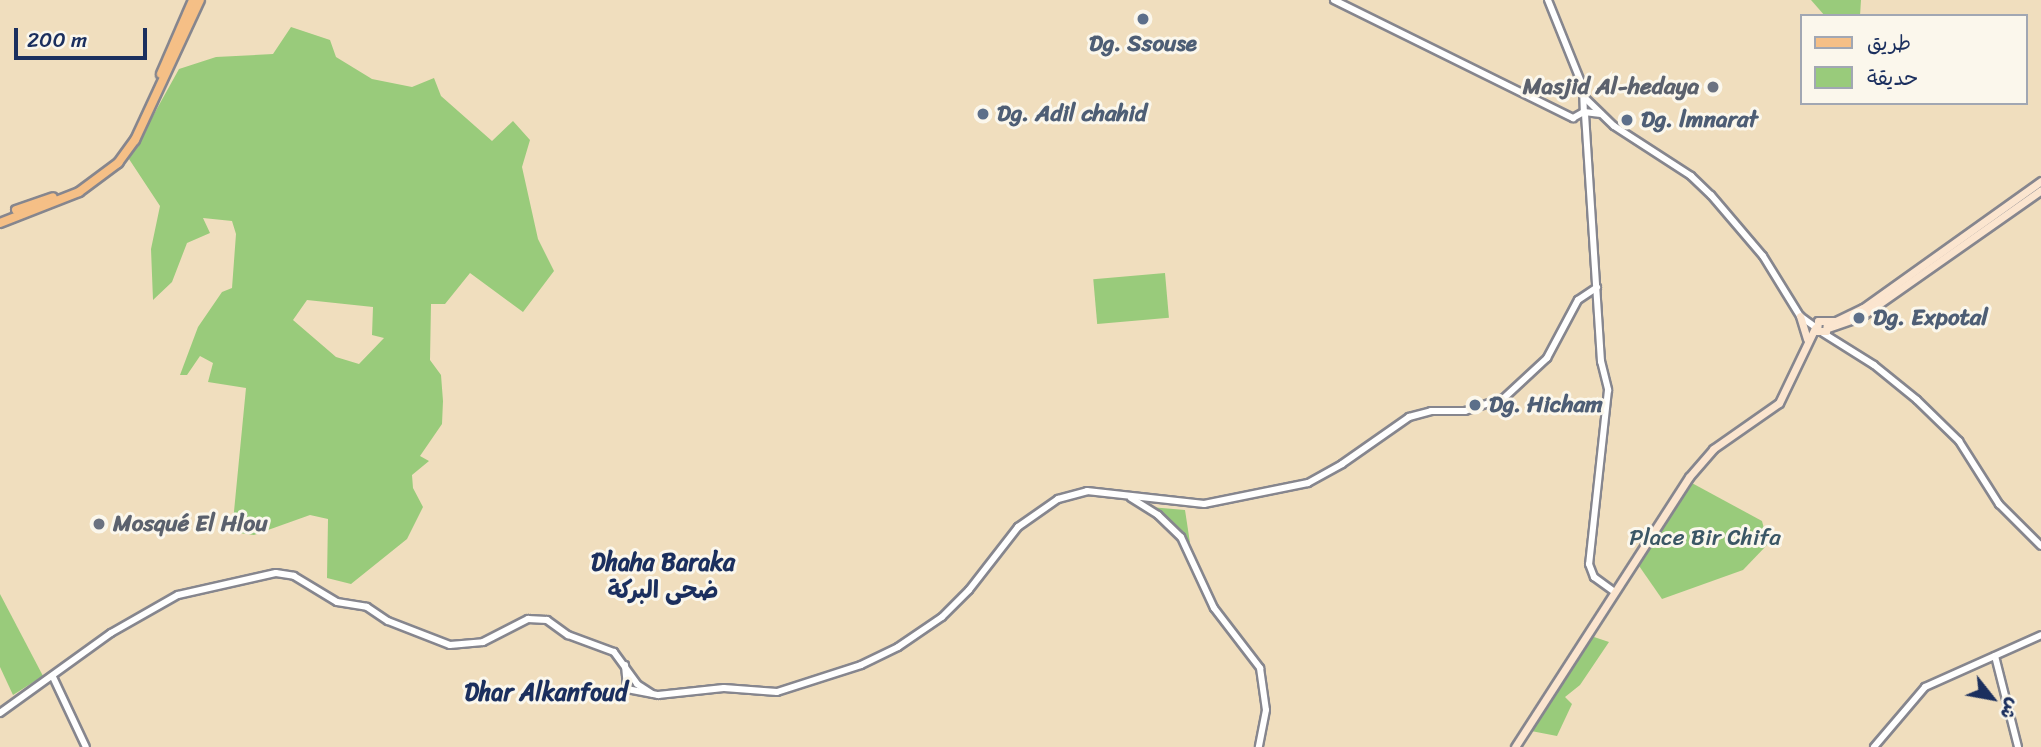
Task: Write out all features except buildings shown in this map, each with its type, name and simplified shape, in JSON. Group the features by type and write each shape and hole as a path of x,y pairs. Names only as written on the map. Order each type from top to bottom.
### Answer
{"main road":[{"path":"0,217 74,189 118,156 137,125 193,0"},
{"path":"0,223 79,192 128,152 200,0"},
{"path":"1807,339 1822,328 1863,308 2041,181"},
{"path":"1804,350 1822,328 1862,316 2041,190"},
{"path":"1515,747 1613,591 1703,458 1779,403 1807,339 1799,315"}],"street":[{"path":"1334,0 1573,118 1589,110"},
{"path":"1548,0 1589,110 1601,361 1608,390 1589,564 1594,577 1613,591"},
{"path":"1589,110 1711,195 1763,256 1799,315 1822,328 1912,396 1959,441 1999,504 2041,546"},
{"path":"0,713 111,633 178,594 276,573 295,576 337,602 367,607 388,621 450,645 483,642 518,622 543,619 568,635 608,648 625,665 633,684 651,693 724,688 776,692 861,666 909,641 948,611 1018,527 1040,509 1075,492 1199,504 1293,488 1342,464 1409,416 1431,411 1465,411 1504,398 1548,358 1578,300 1597,287"},
{"path":"1125,496 1158,514 1181,537 1214,608 1259,668 1266,710 1259,747"},
{"path":"1874,747 1925,687 2041,635"},
{"path":"1995,656 2018,747"},
{"path":"53,677 86,747"}],"green space":[{"path":"1811,0 1861,0 1860,14 1823,14"},
{"path":"291,27 330,40 336,57 372,79 412,87 434,78 441,96 492,141 513,121 530,140 522,167 538,239 554,271 523,312 470,273 445,304 431,304 430,360 441,375 443,401 442,424 420,456 429,461 412,475 413,488 423,507 407,539 351,584 327,578 328,519 310,515 254,535 232,532 246,388 208,382 213,363 200,356 187,375 180,375 198,327 222,292 232,288 236,234 232,221 203,218 210,233 187,243 172,282 153,300 151,249 160,206 129,159 179,69 216,57 273,54","holes":["307,300 373,307 372,335 384,338 359,364 336,357 293,320"]},
{"path":"1165,273 1169,318 1097,324 1093,279"},
{"name":"Place Bir Chifa","path":"1690,482 1762,521 1768,544 1743,570 1662,599 1637,563"},
{"path":"1150,507 1185,510 1190,543"},
{"path":"0,594 43,676 13,695 0,667"},
{"path":"1591,636 1609,642 1580,685 1565,697 1572,704 1557,736 1526,730"}],"place":[{"name":"Dg. Ssouse","path":"1143,19"},
{"name":"Masjid Al-hedaya","path":"1713,87"},
{"name":"Dg. Adil chahid","path":"983,114"},
{"name":"Dg. lmnarat","path":"1627,120"},
{"name":"Dg. Expotal","path":"1859,318"},
{"name":"Dg. Hicham","path":"1475,405"},
{"name":"Mosqué El Hlou","path":"99,524"}],"district":[{"name":"Dhaha Baraka ضحى البركة","path":"663,577"},
{"name":"Dhar Alkanfoud","path":"546,693"}]}
